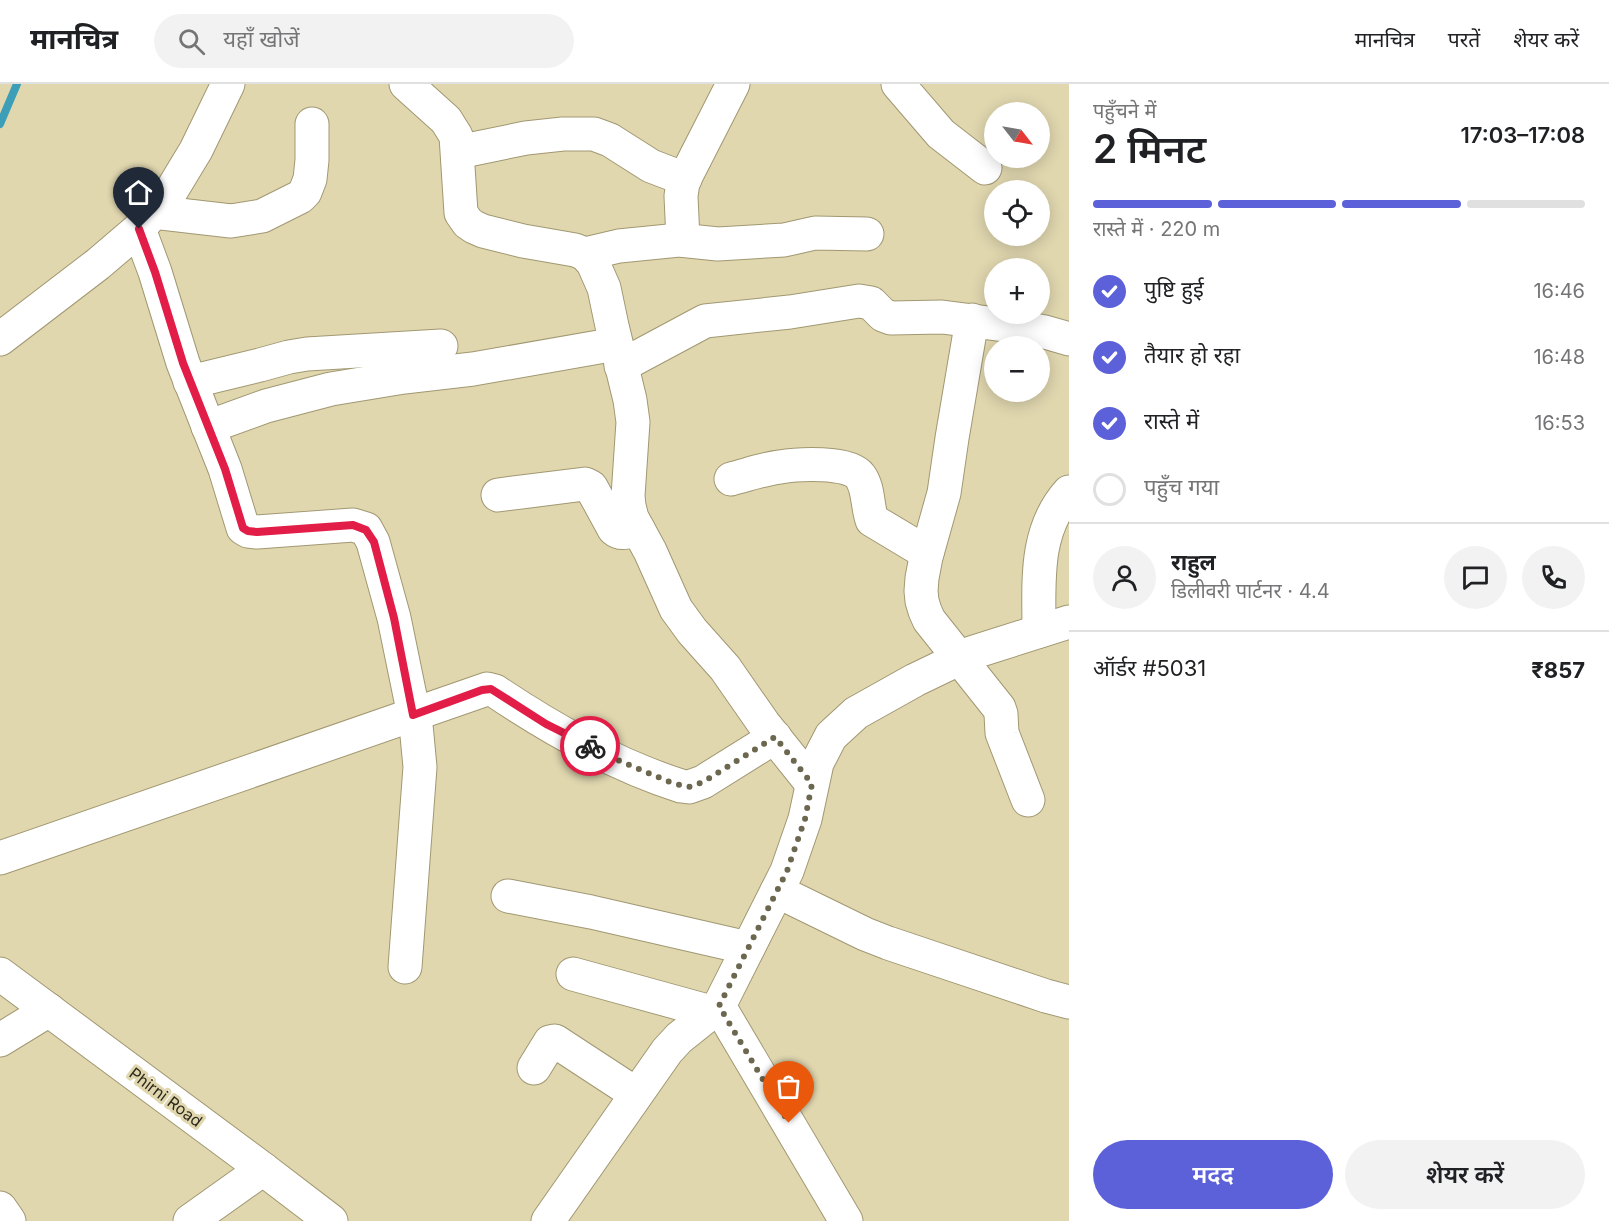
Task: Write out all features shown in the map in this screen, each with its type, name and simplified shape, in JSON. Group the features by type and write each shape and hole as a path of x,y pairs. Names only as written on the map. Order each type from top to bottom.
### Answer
{"street":[{"path":"0,339 98,264 146,220 170,193 196,150 228,84"},
{"path":"406,84 450,125 456,136 461,213 468,223 483,231 575,250 585,254 593,263 604,288 630,400 633,422 628,506 676,609 725,668 812,784"},
{"path":"683,240 681,196 685,179 733,84"},
{"path":"898,84 941,134 984,167"},
{"path":"146,220 231,221 262,216 300,197 305,192 310,179 312,124"},
{"path":"458,152 526,138 563,134 594,134 610,140 651,166 685,179"},
{"path":"146,220 155,272 183,363 225,469 241,524 246,530 257,532 353,525 361,527 370,534 374,542 394,618 418,740 420,767 405,967"},
{"path":"585,254 620,246 683,240 718,244 784,240 815,233 867,234"},
{"path":"208,427 266,406 331,390 404,377 619,355 712,319 790,312 862,301 871,303 883,315 891,318 942,317 972,320 1045,332 1069,339"},
{"path":"972,320 944,493 927,553 921,591 929,620 999,708 1002,733 1028,800"},
{"path":"190,382 307,354 441,346"},
{"path":"730,479 790,465 833,466 850,469 857,472 864,484 872,520 927,553"},
{"path":"498,495 585,484 591,487 614,529 620,533 638,529"},
{"path":"548,1221 667,1051 679,1038 715,1009 787,871 805,819 817,763 831,735 856,713 960,658 1054,627 1039,571 1044,538 1056,508 1069,492"},
{"path":"0,858 482,690 491,689 546,724 613,758 672,783 689,787 703,782 775,737"},
{"path":"777,891 888,943 1069,1002"},
{"path":"508,896 591,912 748,948"},
{"name":"Phirni Road","path":"0,974 331,1221"},
{"path":"573,974 715,1009 846,1221"},
{"path":"0,1040 49,1010"},
{"path":"534,1068 550,1042 555,1041 636,1094"},
{"path":"190,1221 263,1169"},
{"path":"0,1208 9,1221"}],"waterway":[{"path":"0,124 17,84"}],"way so far":[{"path":"590,746 672,783 689,787 703,782 775,737 812,784 805,819 787,871 719,1006 789,1123"}],"route":[{"path":"139,229 183,363 225,469 243,528 257,532 353,525 361,527 370,534 394,618 413,715 482,690 491,689 546,724 590,746"}]}
